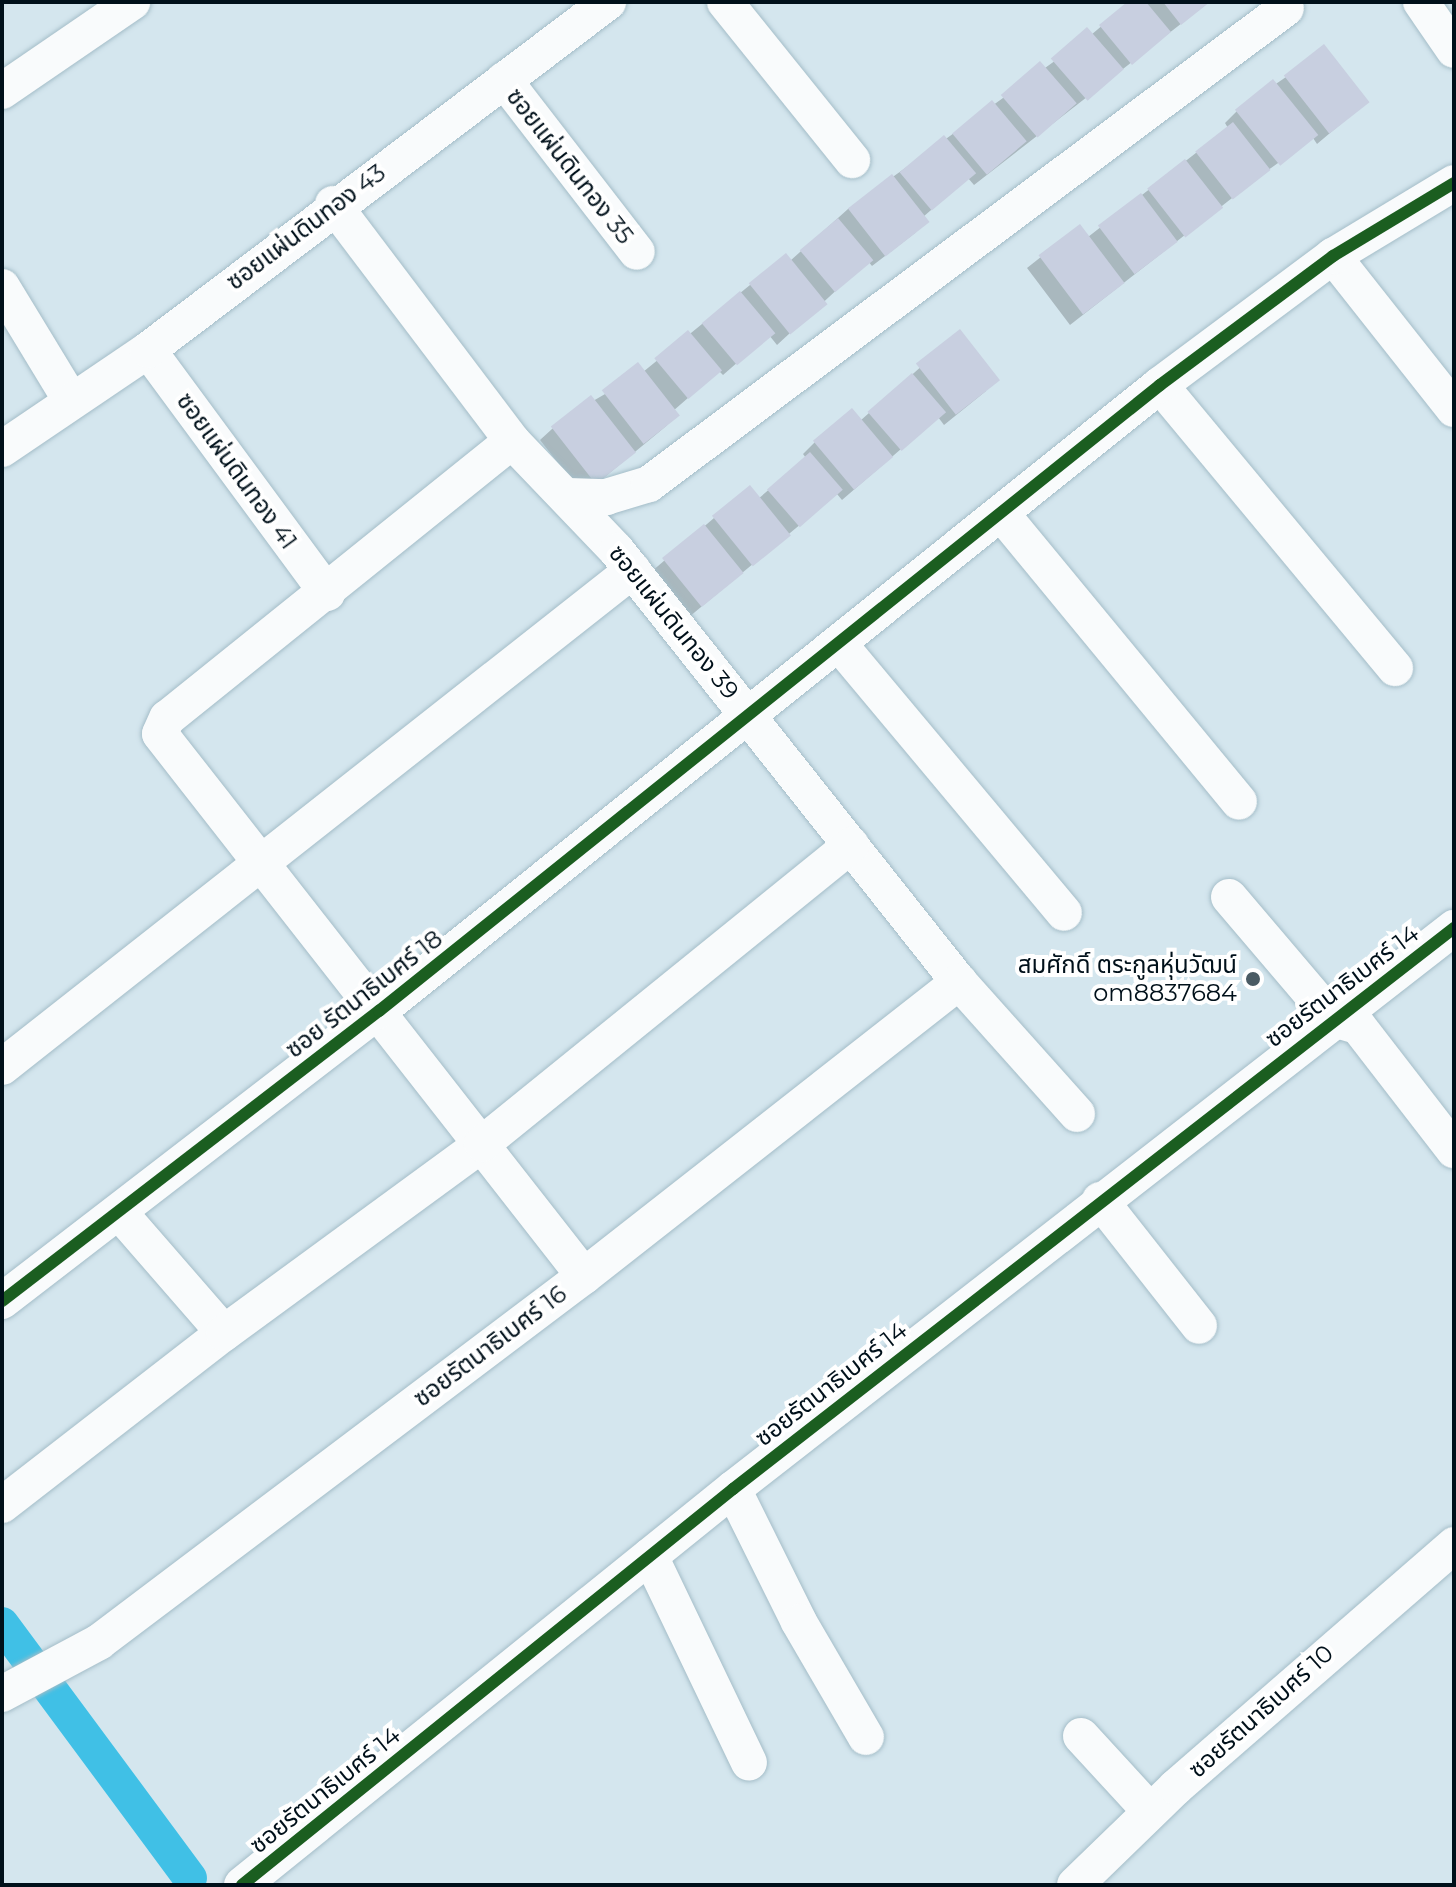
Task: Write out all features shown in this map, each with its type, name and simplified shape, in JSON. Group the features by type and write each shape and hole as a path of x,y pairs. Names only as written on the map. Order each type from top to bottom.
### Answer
{"street":[{"path":"2,91 132,2"},
{"name":"ซอยแผ่นดินทอง 43","path":"2,449 70,399 148,350 333,204 608,2"},
{"path":"725,2 852,160"},
{"path":"1421,2 1454,50"},
{"path":"568,496 606,497 649,484 1286,8"},
{"name":"ซอยแผ่นดินทอง 35","path":"504,80 637,252"},
{"name":"ซอย รัตนาธิเบศร์ 18","path":"2,1301 379,1011 840,645 1160,385 1333,256 1454,183"},
{"name":"ซอยแผ่นดินทอง 39","path":"333,204 512,441 568,496 625,560 959,982 1077,1114"},
{"path":"1333,256 1454,409"},
{"path":"2,287 70,399"},
{"name":"ซอยแผ่นดินทอง 41","path":"148,350 327,593"},
{"path":"1160,385 1395,668"},
{"path":"512,441 161,726 160,734 584,1276"},
{"path":"2,1067 260,862 625,560 649,484"},
{"path":"1001,513 1239,802"},
{"path":"840,645 1064,913"},
{"path":"2,1505 224,1333 482,1144 851,845"},
{"path":"1229,897 1333,1019 1358,1026 1454,1150"},
{"name":"ซอยรัตนาธิเบศร์ 14","path":"242,1885 733,1489 1100,1200 1454,928"},
{"name":"ซอยรัตนาธิเบศร์ 16","path":"4,1692 99,1642 584,1276 959,982"},
{"path":"1100,1200 1199,1326"},
{"path":"119,1212 224,1333"},
{"path":"733,1489 799,1622 866,1737"},
{"name":"ซอยรัตนาธิเบศร์ 10","path":"1075,1885 1150,1811 1385,1600 1454,1545"},
{"path":"650,1556 749,1763"},
{"path":"1081,1736 1150,1811"}],"building":[{"path":"1127,2 1146,2 1171,32 1132,65 1099,25"},
{"path":"1163,2 1210,2 1181,25"},
{"path":"1087,27 1124,69 1088,101 1051,58"},
{"path":"1324,44 1370,102 1329,134 1284,75"},
{"path":"1040,61 1077,103 1037,137 1001,95"},
{"path":"1273,79 1318,135 1280,166 1235,110"},
{"path":"992,100 1027,141 987,175 952,133"},
{"path":"1233,122 1271,170 1233,200 1195,152"},
{"path":"944,135 976,173 932,211 900,172"},
{"path":"1185,159 1223,208 1185,237 1147,189"},
{"path":"892,174 930,222 885,257 848,208"},
{"path":"1141,193 1178,242 1135,274 1098,225"},
{"path":"838,218 873,260 835,292 800,250"},
{"path":"1080,224 1125,283 1083,314 1038,255"},
{"path":"786,253 828,304 790,334 749,283"},
{"path":"740,291 775,333 737,365 702,323"},
{"path":"960,329 1000,380 956,415 916,363"},
{"path":"688,330 722,371 688,399 654,358"},
{"path":"638,362 680,416 644,444 602,390"},
{"path":"912,373 946,412 902,451 867,412"},
{"path":"591,395 636,453 596,484 551,426"},
{"path":"852,408 893,457 854,490 813,441"},
{"path":"810,452 843,490 800,527 767,489"},
{"path":"750,485 791,536 753,566 712,516"},
{"path":"704,524 744,573 702,607 662,558"}],"waterway":[{"path":"2,1624 190,1878"}],"cycle path":[{"path":"2,1301 379,1011 1160,385 1333,256 1454,183"},
{"path":"242,1885 733,1489 1454,928"}],"place":[{"name":"สมศักดิ์ ตระกูลหุ่นวัฒน์ om8837684","path":"1253,979"}]}
